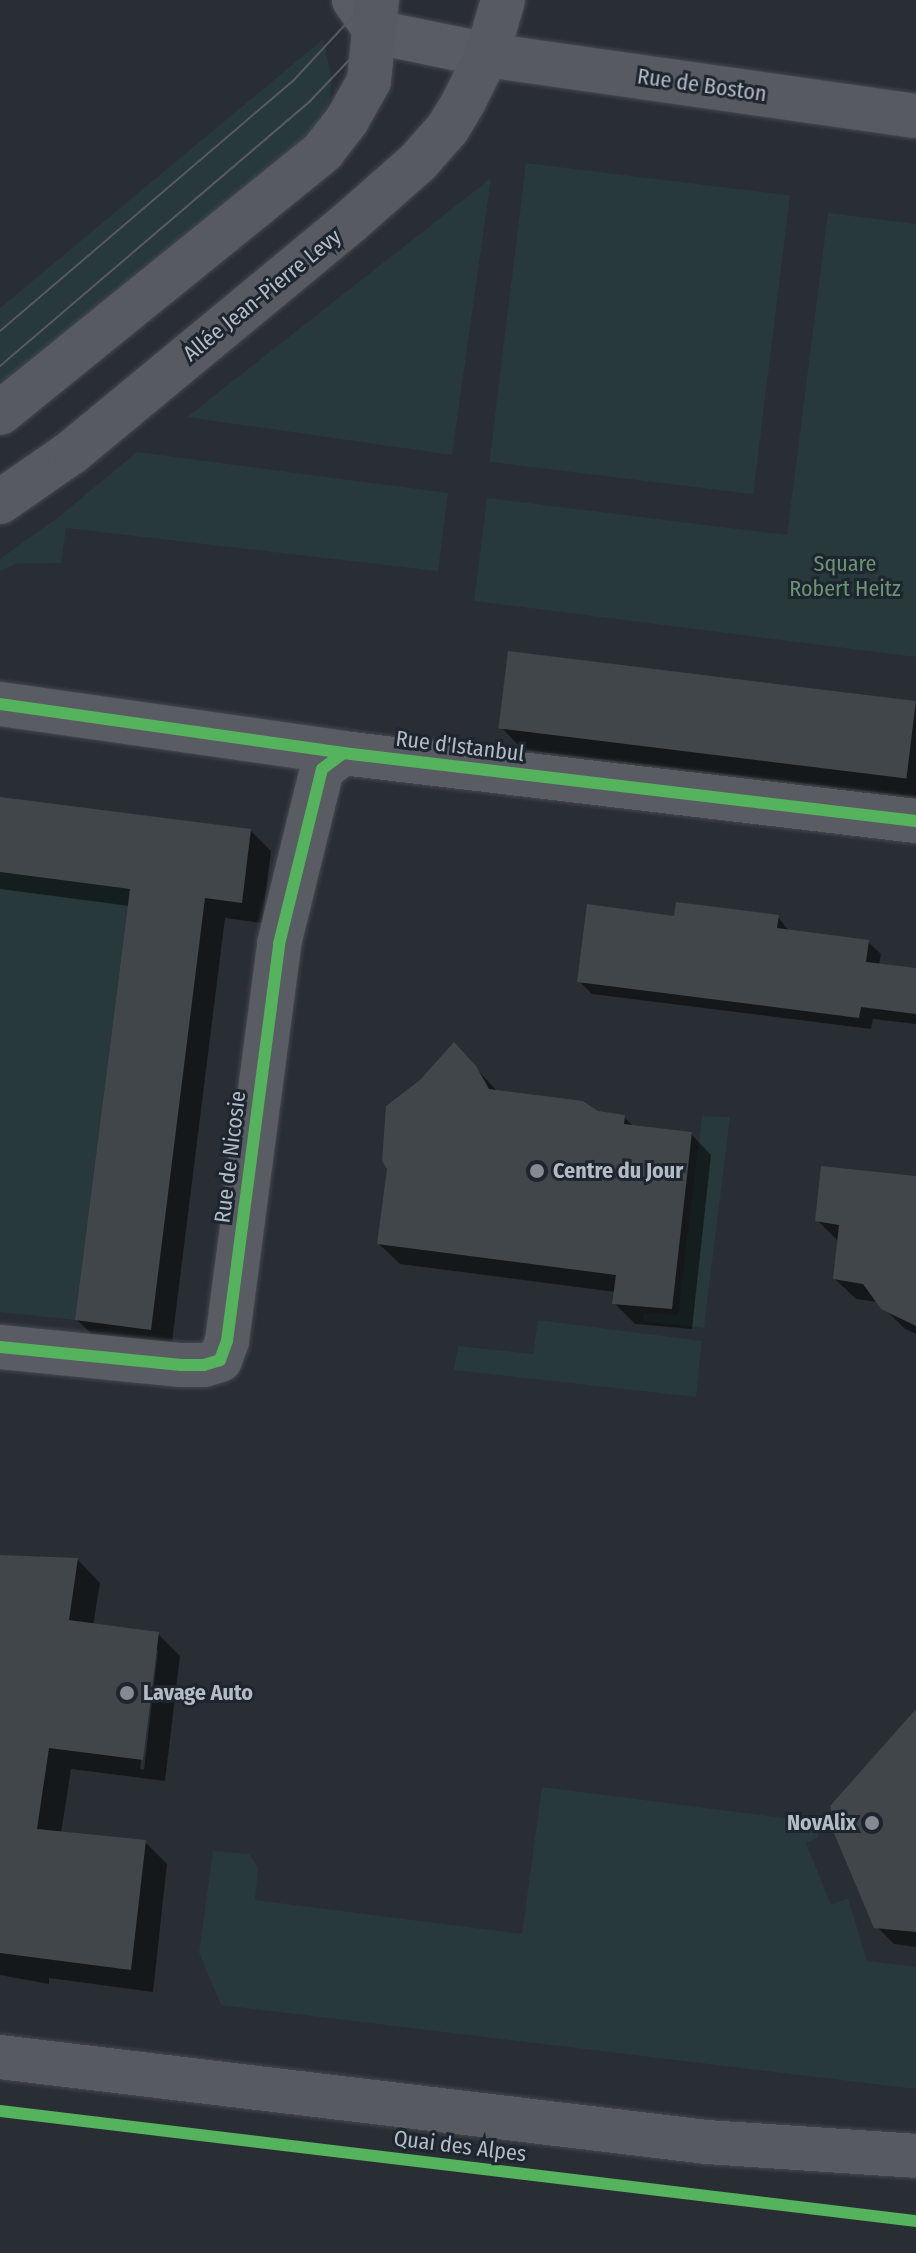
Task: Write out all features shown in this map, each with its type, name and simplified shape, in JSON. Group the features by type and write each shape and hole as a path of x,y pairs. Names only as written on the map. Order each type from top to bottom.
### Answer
{"street":[{"name":"Allée Jean-Pierre Levy","path":"0,502 72,452 418,162 448,128 487,55 503,0"},
{"path":"0,413 323,151 347,120 369,81 369,11 487,55"},
{"name":"Rue de Boston","path":"487,55 916,116"},
{"name":"Rue d'Istanbul","path":"0,704 343,753 916,821"},
{"name":"Rue de Nicosie","path":"0,1347 181,1365 204,1365 220,1360 227,1341 276,959 322,769 343,753"},
{"name":"Quai des Alpes","path":"0,2057 707,2142 916,2156"}],"green space":[{"path":"323,39 332,79 329,103 315,137 0,396 0,308"},
{"path":"526,163 790,195 753,494 489,462"},
{"path":"491,178 452,455 187,417"},
{"name":"Square Robert Heitz","path":"828,213 916,224 916,657 474,601 487,498 787,535"},
{"path":"137,452 448,493 438,571 66,528 61,563 16,564 0,571 0,559 60,516"},
{"path":"0,872 140,890 128,904 75,1320 0,1312"},
{"path":"702,1116 730,1117 704,1328 643,1321 644,1313 678,1315"},
{"path":"538,1320 702,1341 696,1397 454,1370 458,1346 533,1354"},
{"path":"542,1787 814,1822 819,1837 806,1843 831,1905 848,1898 867,1961 916,1967 916,2089 221,2005 199,1953 213,1851 249,1854 258,1868 255,1900 522,1934"}],"building":[{"path":"508,651 916,701 906,779 498,728"},
{"path":"0,797 251,829 242,903 205,898 151,1330 75,1320 130,889 0,872"},
{"path":"676,902 779,915 777,928 869,940 866,962 916,968 916,1014 861,1007 859,1018 577,982 587,904 674,916"},
{"name":"Centre du Jour","path":"454,1042 476,1066 489,1089 583,1101 598,1111 625,1115 624,1124 692,1132 672,1309 612,1304 616,1275 377,1244 387,1169 382,1161 386,1106 420,1080"},
{"path":"821,1166 916,1176 916,1326 881,1309 863,1284 833,1279 839,1225 815,1221"},
{"path":"0,1555 78,1558 69,1620 159,1632 143,1760 49,1748 37,1829 146,1840 131,1970 0,1953"},
{"name":"NovAlix","path":"916,1709 916,1932 874,1928 828,1819 832,1813 830,1806"}],"tram line":[{"path":"0,331 293,81 368,0"},
{"path":"0,366 311,100 376,32 398,0"}],"cycle path":[{"path":"0,704 343,753 916,821"},
{"path":"0,1347 181,1365 204,1365 220,1360 227,1341 279,944 322,769 343,753"},
{"path":"0,2111 916,2221"}],"place":[{"name":"Centre du Jour","path":"537,1171"},
{"name":"Lavage Auto","path":"127,1693"},
{"name":"NovAlix","path":"872,1823"}]}
